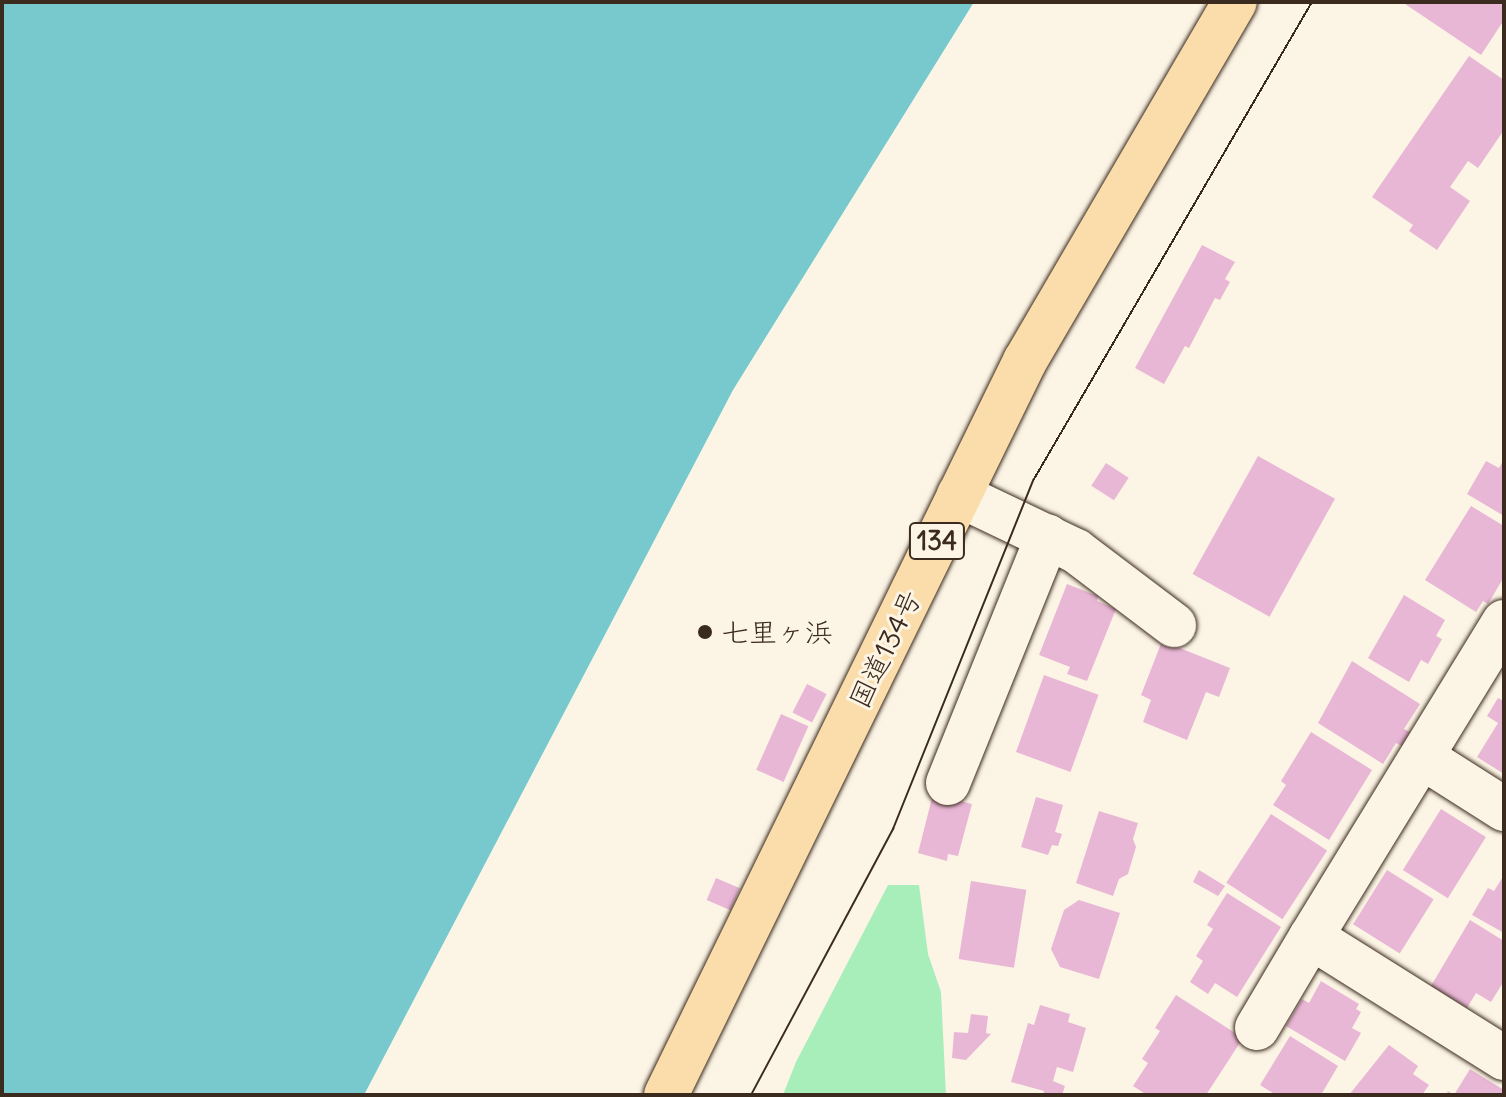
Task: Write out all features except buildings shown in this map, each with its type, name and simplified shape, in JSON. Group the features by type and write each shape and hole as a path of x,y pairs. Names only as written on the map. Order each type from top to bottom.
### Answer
{"highway":[{"name":"国道134号","path":"666,1095 770,889 1025,361 1235,2"}],"street":[{"path":"959,495 1076,551 1174,625"},
{"path":"948,783 1048,536"},
{"path":"1257,1028 1504,622"},
{"path":"1422,757 1504,809"},
{"path":"1311,937 1504,1058"}],"green space":[{"path":"888,885 919,885 928,954 941,992 946,1095 783,1095 796,1062"}],"water":[{"path":"2,2 974,2 733,390 364,1095 2,1095"}],"tram line":[{"path":"751,1095 893,829 1034,479 1312,2"}],"place":[{"name":"七里ヶ浜","path":"705,632"}]}
